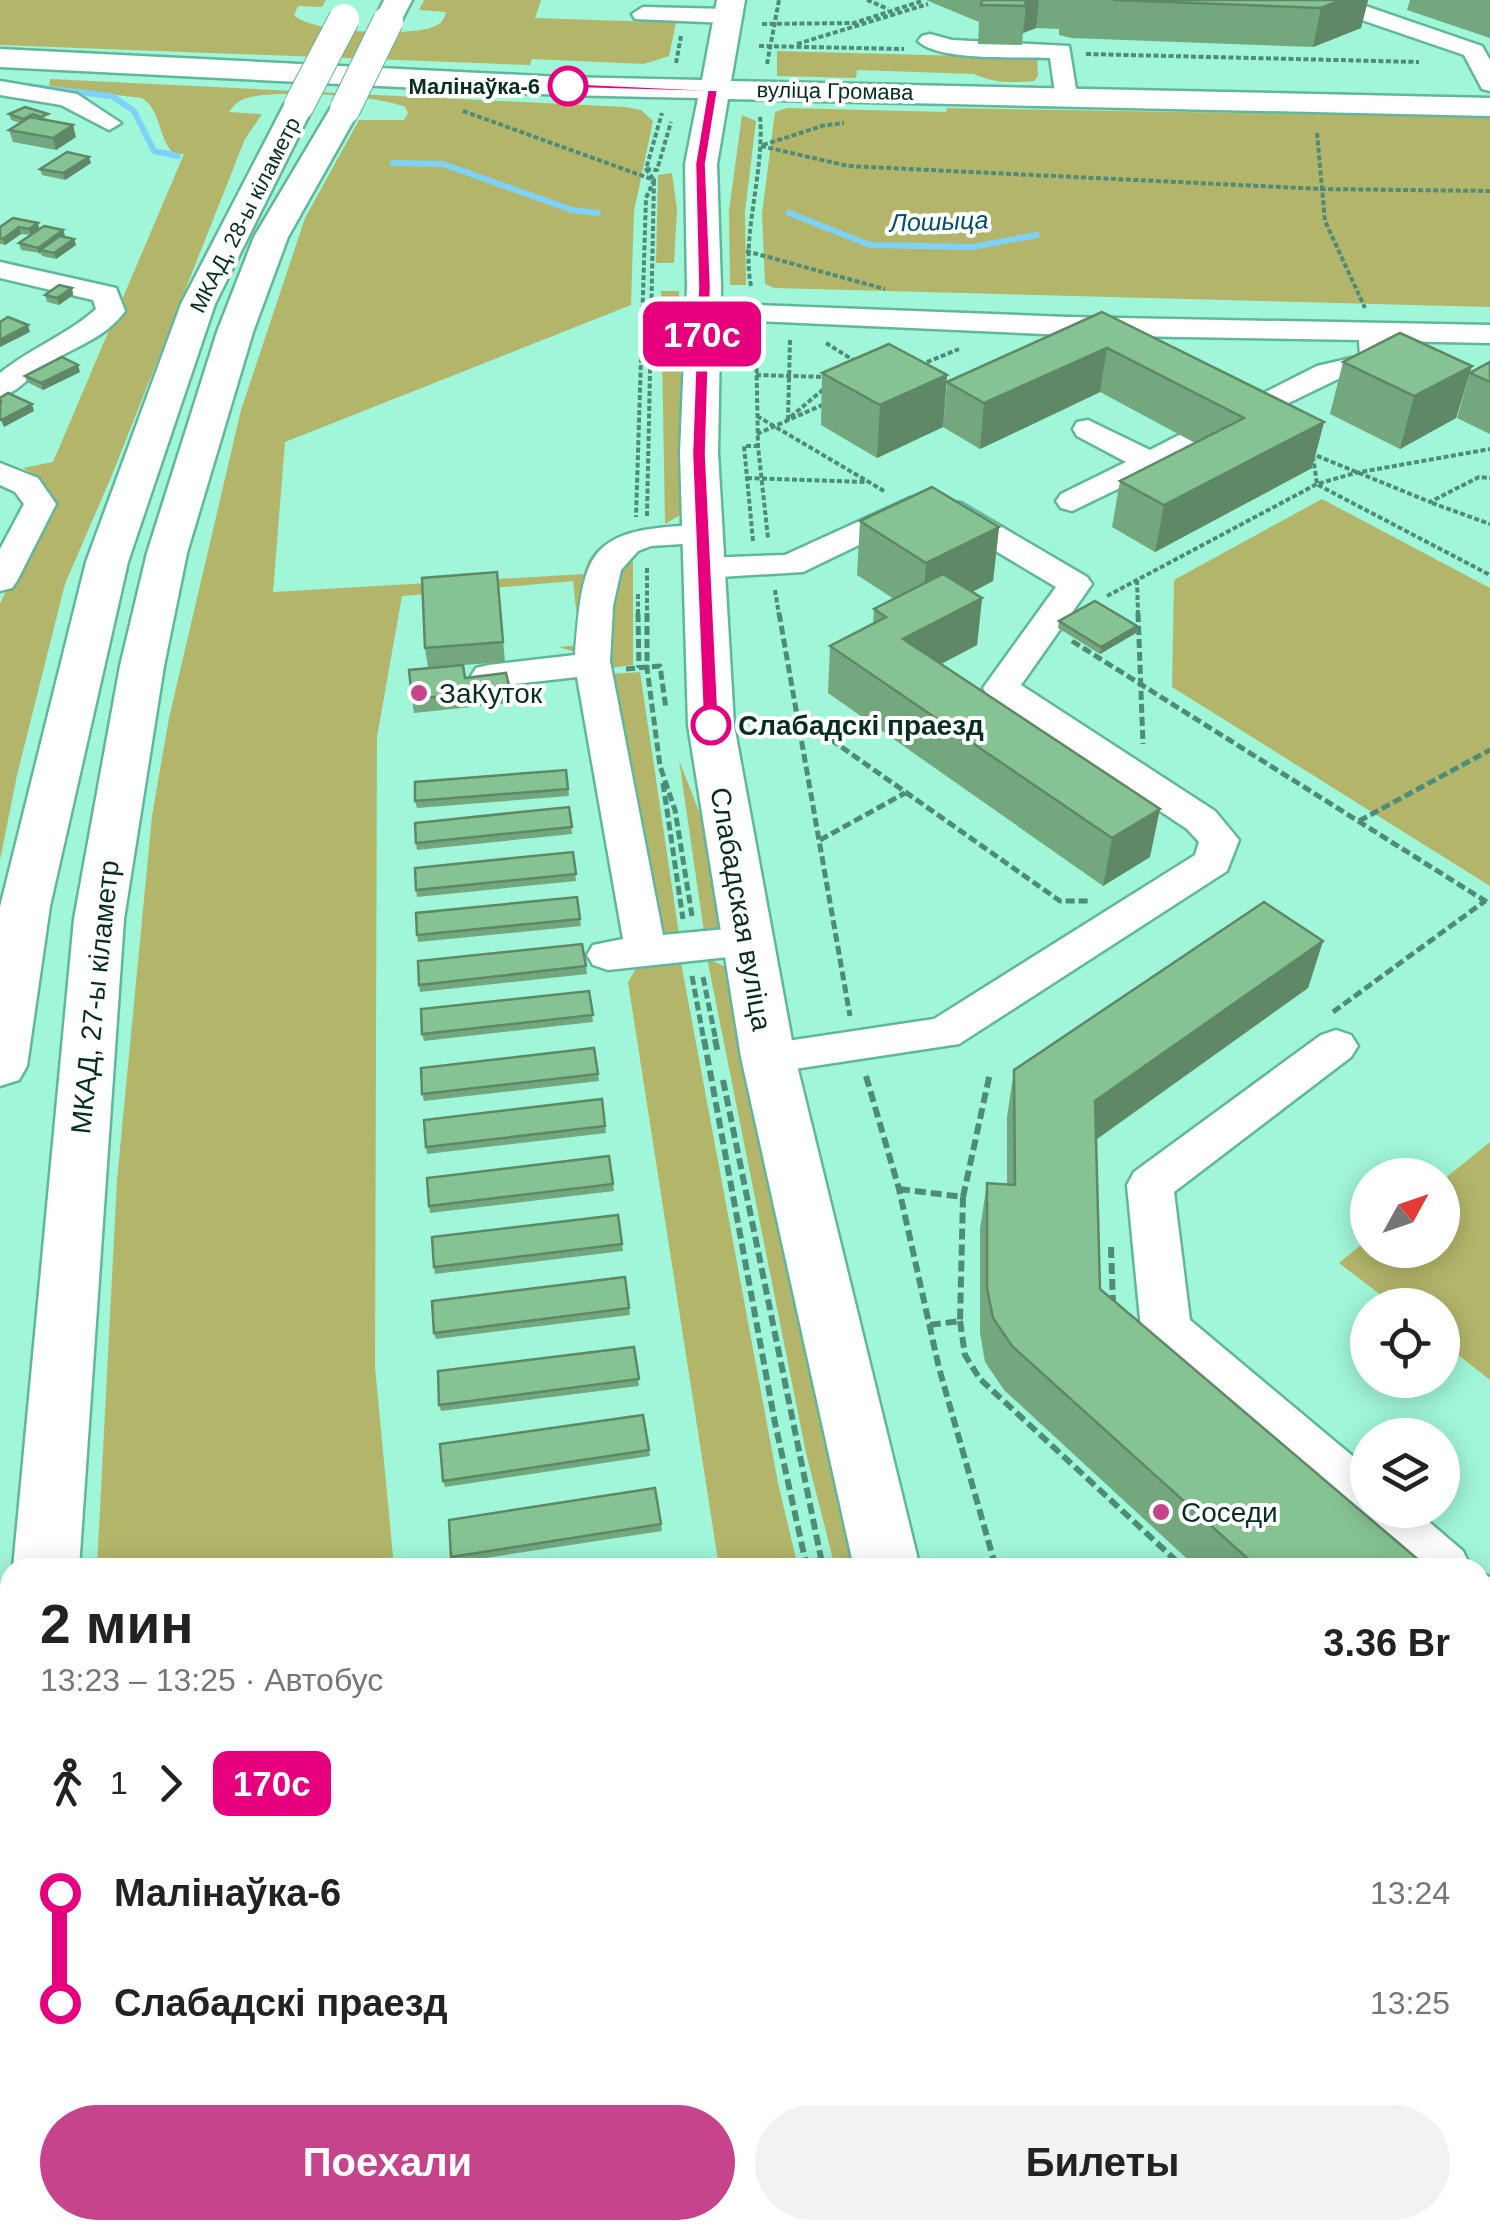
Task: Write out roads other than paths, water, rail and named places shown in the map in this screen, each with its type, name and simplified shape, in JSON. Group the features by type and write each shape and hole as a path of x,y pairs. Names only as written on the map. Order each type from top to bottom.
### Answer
{"main road":[{"name":"Слабадская вуліца","path":"729,8 701,164 702,552 716,765 768,1057 885,1558"},
{"name":"МКАД, 28-ы кіламетр","path":"12,927 108,562 148,436 198,304 350,10"},
{"name":"МКАД, 28-ы кіламетр","path":"202,436 271,237 346,109 393,10"},
{"name":"вуліца Громава","path":"0,58 437,81 1490,107"},
{"name":"МКАД, 27-ы кіламетр","path":"47,1558 99,918 142,666 167,553 202,436"},
{"path":"0,1066 12,927"}],"street":[{"path":"1304,0 1323,0 1366,12 1474,51 1484,72"},
{"path":"1366,12 1395,0"},
{"path":"643,14 729,8"},
{"path":"930,41 951,47 1062,55 1065,96"},
{"path":"0,88 68,100 109,122"},
{"path":"0,270 106,294 111,299 111,311 102,320 82,336 36,358 0,388"},
{"path":"703,312 1067,326 1370,322 1490,334"},
{"path":"1232,413 1281,396 1328,372 1370,362 1375,355 1370,322"},
{"path":"1055,355 1074,346 1067,326"},
{"path":"1088,429 1150,462"},
{"path":"1072,501 1192,441"},
{"path":"0,473 27,485 40,504 0,580"},
{"path":"747,941 647,952 592,661 599,580 607,562 636,540 771,566 791,565 910,508 949,510 1076,584 1001,688 1201,820 1219,840 1213,862 980,1014 944,1033 768,1057"},
{"path":"489,676 568,669 592,661"},
{"path":"1331,1032 1150,1185 1166,1328 1350,1486"},
{"path":"1398,1528 1432,1558"}],"waterway":[{"name":"Лошыца","path":"0,83 112,96 134,111 154,151 178,156"},
{"name":"Лошыца","path":"393,163 443,164 572,210 598,213"},
{"name":"Лошыца","path":"789,213 870,245 972,247 1037,235"}],"place":[{"name":"Малінаўка-6","path":"568,86"},
{"name":"ЗаКуток","path":"419,693"},
{"name":"Слабадскі праезд","path":"711,725"},
{"name":"Соседи","path":"1161,1512"}]}
